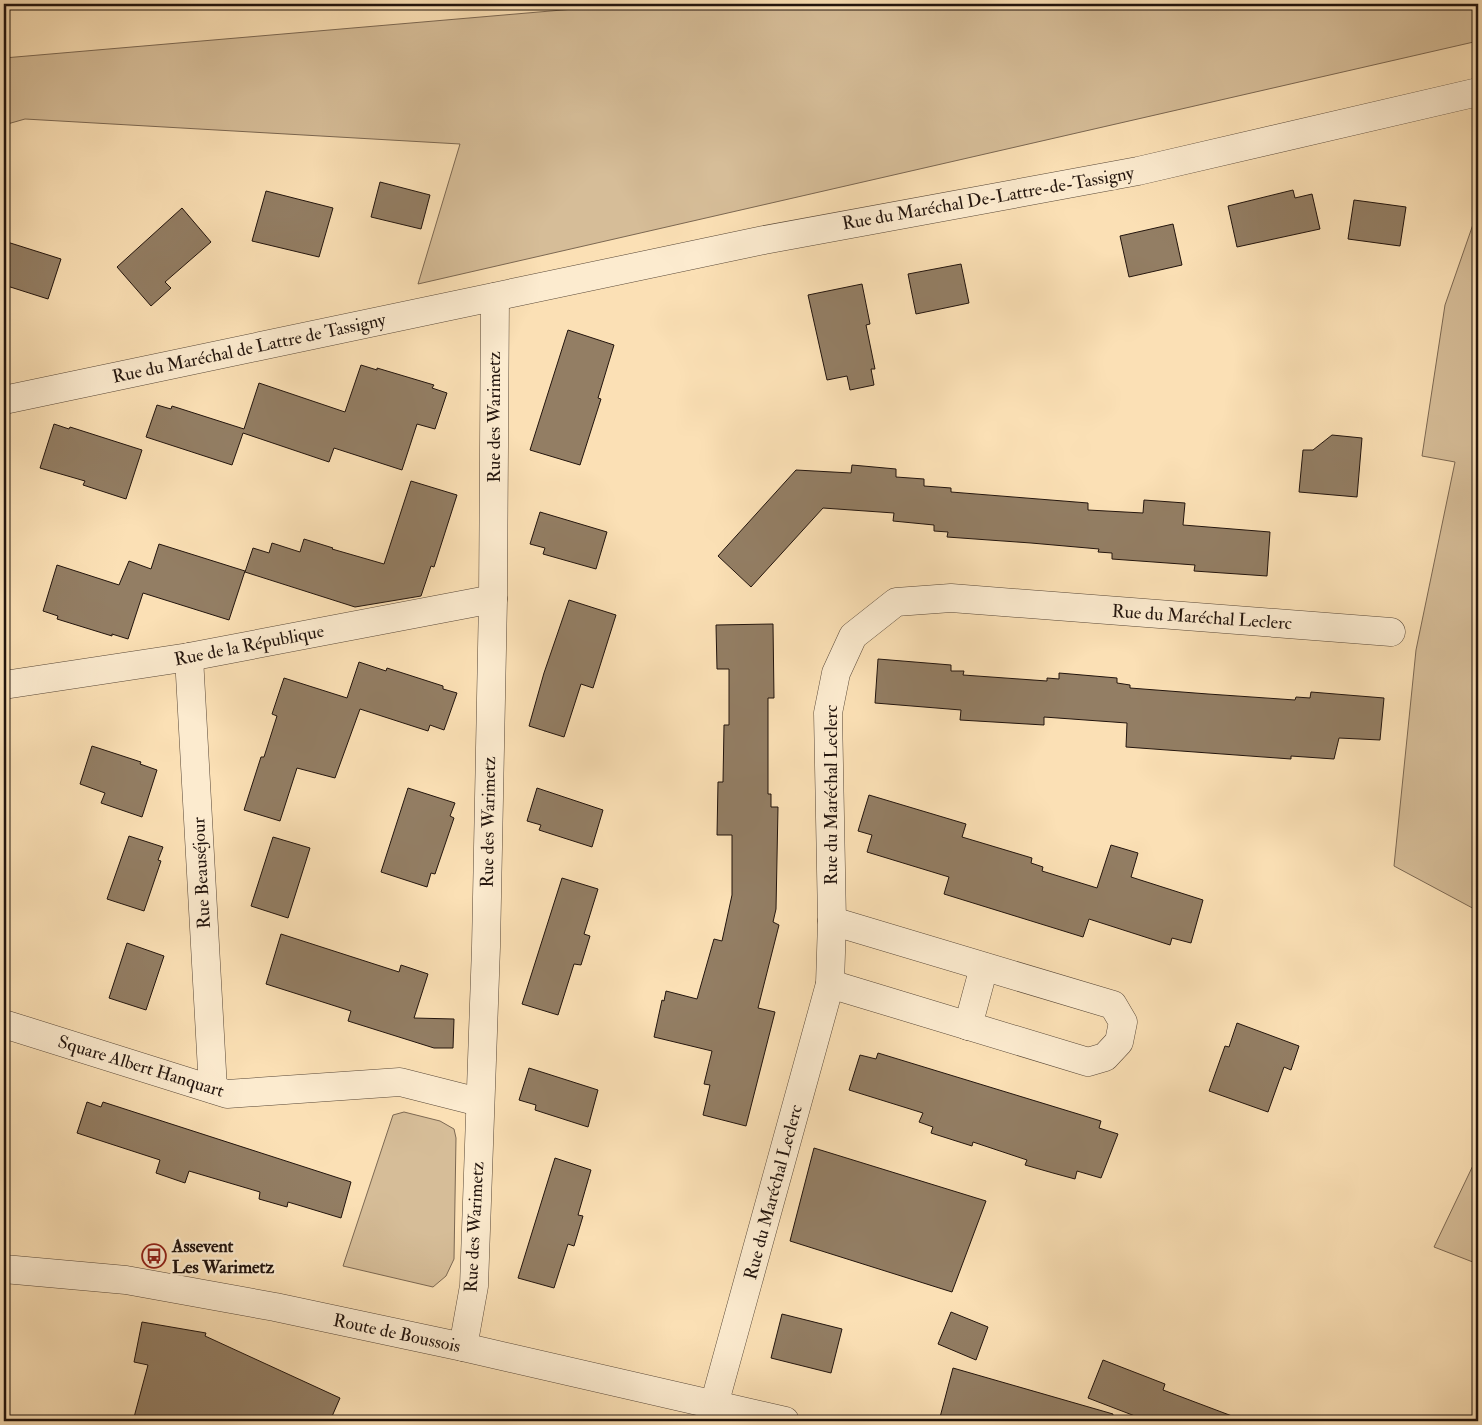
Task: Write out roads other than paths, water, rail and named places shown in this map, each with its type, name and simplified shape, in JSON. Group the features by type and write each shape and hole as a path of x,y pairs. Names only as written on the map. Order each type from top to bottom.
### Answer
{"street":[{"name":"Rue du Maréchal De-Lattre-de-Tassigny","path":"495,296 764,240 1138,171 1478,92"},
{"name":"Rue du Maréchal de Lattre de Tassigny","path":"4,400 495,296"},
{"name":"Rue des Warimetz","path":"463,1347 474,1286 479,1102 486,947 493,599 495,296"},
{"name":"Rue du Maréchal Leclerc","path":"714,1405 830,984 832,921 828,713 836,673 853,636 896,602 951,598 1392,632"},
{"name":"Rue de la République","path":"4,686 189,657 493,599"},
{"name":"Rue Beauséjour","path":"189,657 213,1089"},
{"path":"830,984 1088,1062 1105,1057 1119,1042 1123,1022 1113,1005 832,921"},
{"path":"968,1026 984,967"},
{"name":"Square Albert Hanquart","path":"4,1024 227,1094 400,1082 479,1102"},
{"name":"Route de Boussois","path":"4,1269 126,1280 275,1307 463,1347 785,1421"}],"place":[{"name":"Assevent Les Warimetz","path":"154,1256"}]}
